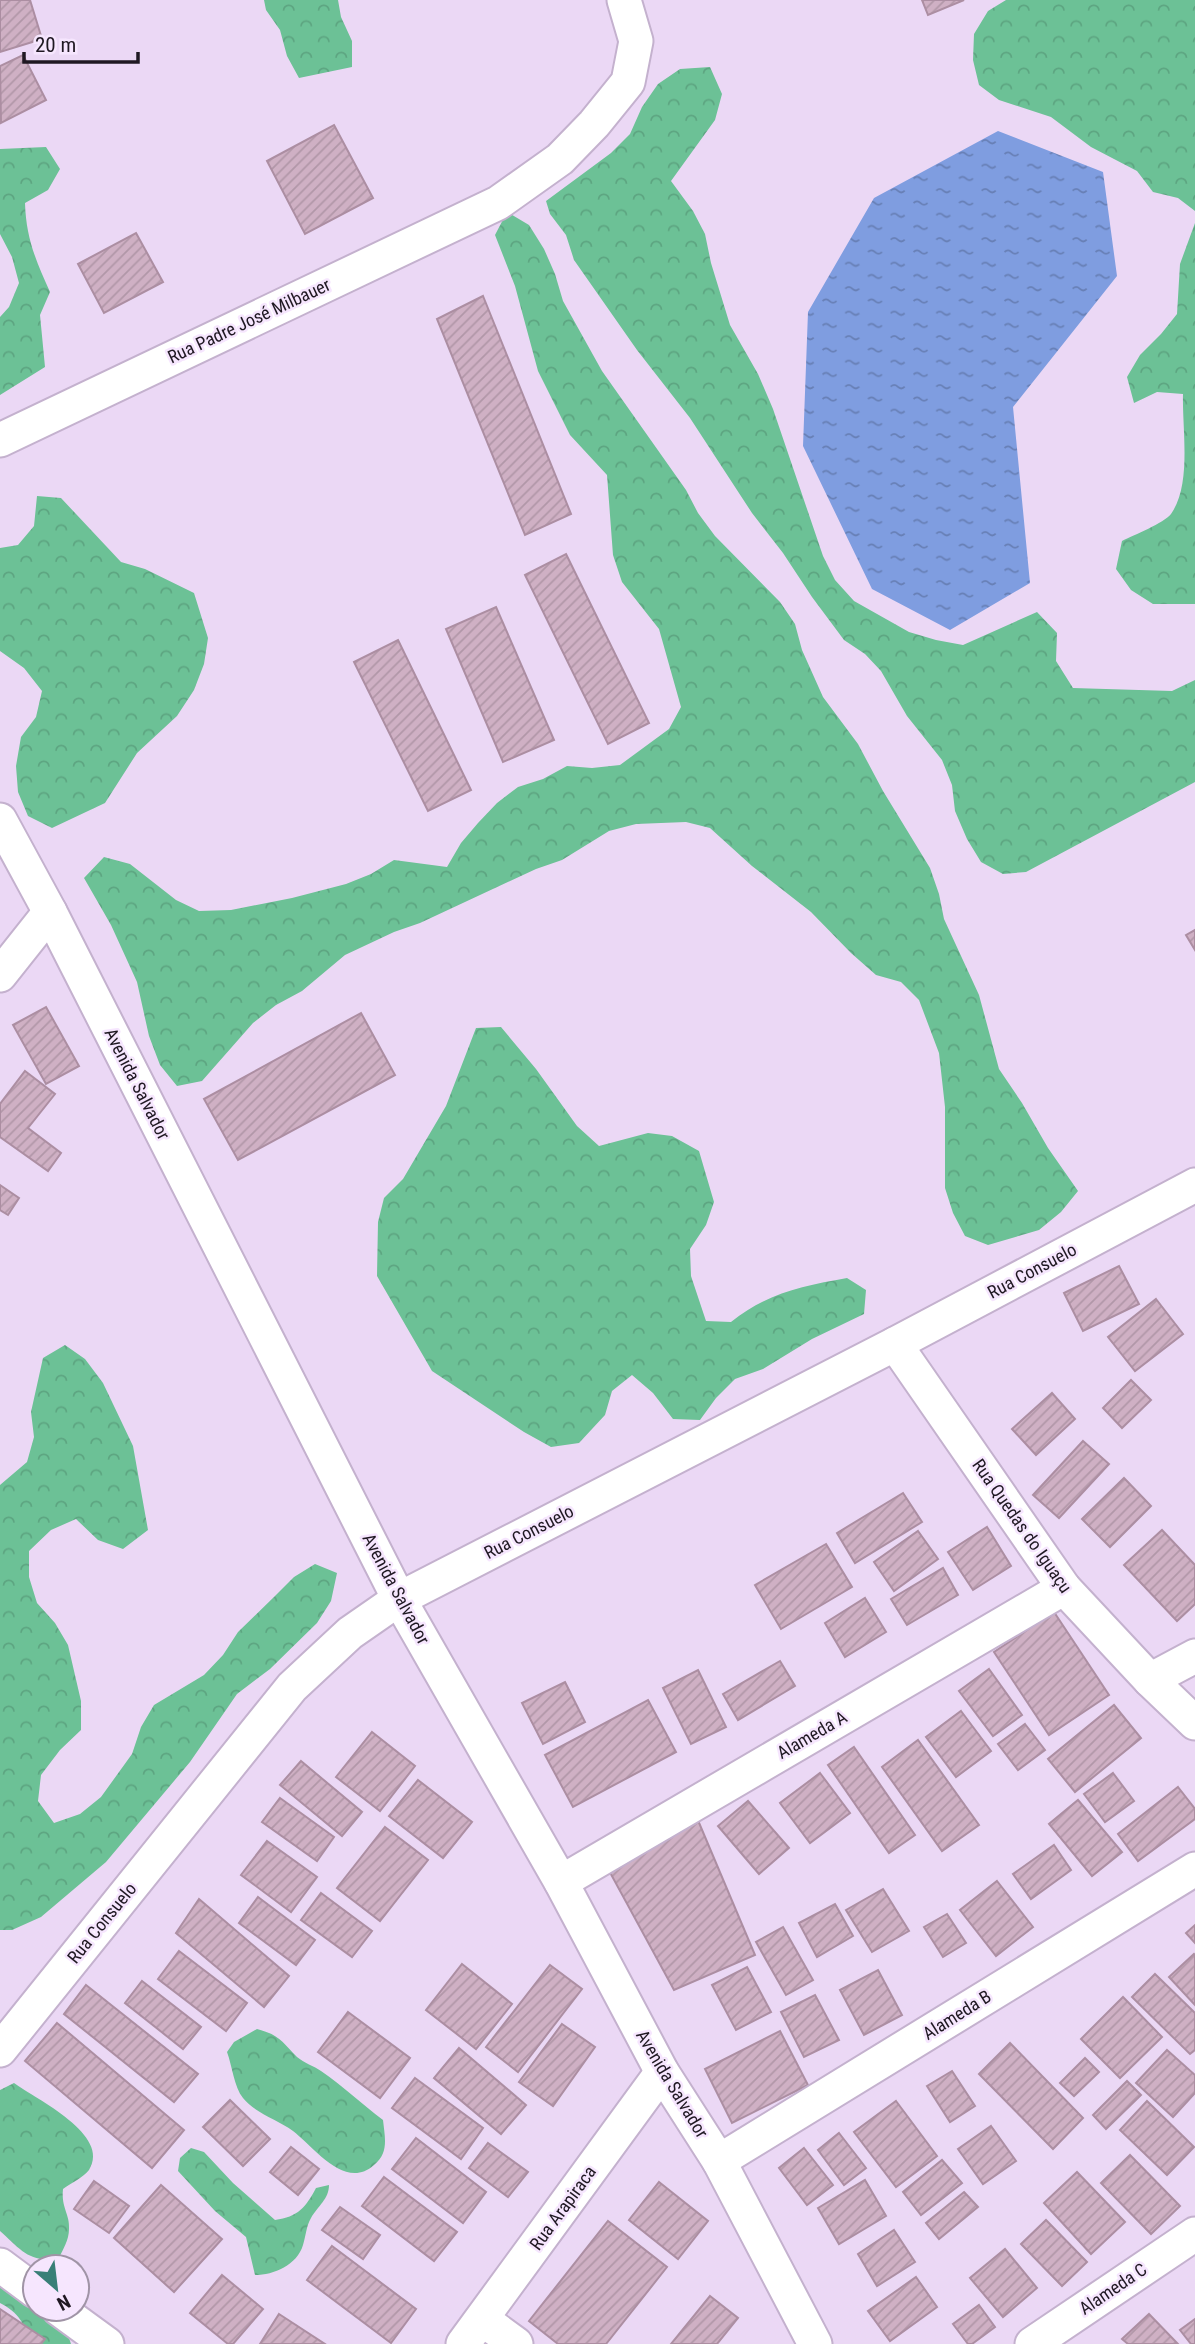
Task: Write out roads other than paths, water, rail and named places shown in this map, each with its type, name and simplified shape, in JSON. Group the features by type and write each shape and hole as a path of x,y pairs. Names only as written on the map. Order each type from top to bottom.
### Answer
{"street":[{"name":"Rua Padre José Milbauer","path":"0,440 498,203 560,159 594,124 628,82 636,41 624,0"},
{"name":"Avenida Salvador","path":"0,820 50,912 399,1599 561,1882 662,2073 719,2161 815,2344"},
{"path":"0,975 50,912"},
{"name":"Rua Consuelo","path":"0,2050 292,1687 350,1633 399,1599 895,1344 1195,1185"},
{"name":"Rua Quedas do Iguaçu","path":"895,1344 1064,1588 1150,1680 1195,1723"},
{"name":"Alameda A","path":"561,1882 1064,1588"},
{"path":"1150,1680 1195,1656"},
{"name":"Alameda B","path":"719,2161 1195,1869"},
{"name":"Rua Arapiraca","path":"473,2332 662,2073"},
{"name":"Alameda C","path":"1032,2344 1195,2234"},
{"path":"0,2265 21,2281"},
{"path":"78,2323 107,2344"},
{"path":"473,2332 516,2344"}],"water":[{"path":"998,131 1103,172 1117,276 1013,407 1030,583 950,630 872,589 803,446 808,312 874,198"}]}
